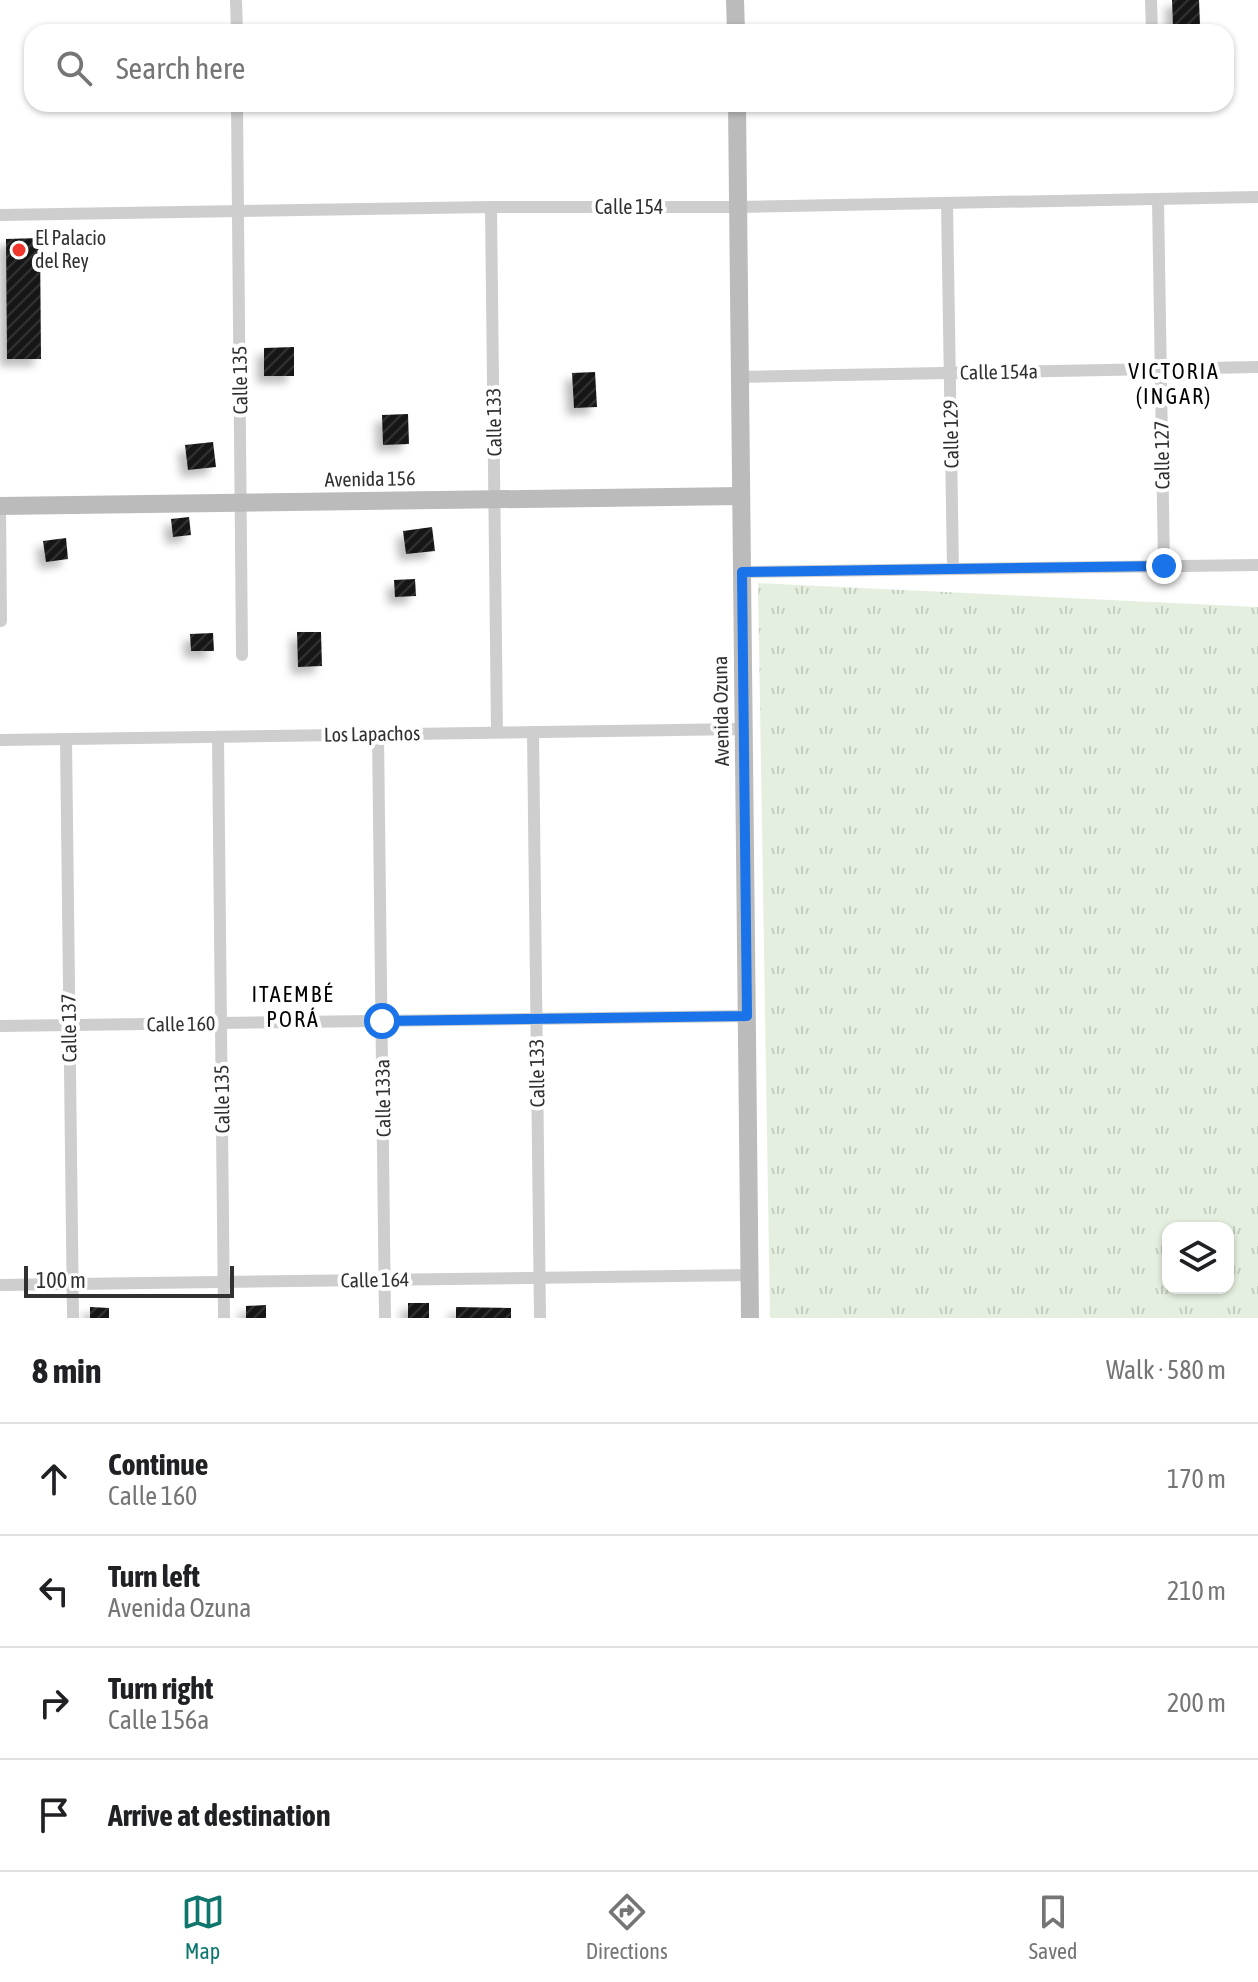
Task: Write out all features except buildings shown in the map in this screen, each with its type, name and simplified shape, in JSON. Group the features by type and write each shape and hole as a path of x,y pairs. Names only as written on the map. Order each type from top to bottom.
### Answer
{"main road":[{"path":"735,0 736,24"},
{"name":"Avenida Ozuna","path":"737,112 750,1318"},
{"name":"Avenida 156","path":"0,505 741,496"}],"street":[{"path":"236,0 237,24"},
{"path":"1151,0 1152,24"},
{"name":"Calle 135","path":"237,112 242,655"},
{"name":"Calle 154","path":"0,215 491,207 738,207 1258,197"},
{"name":"Calle 127","path":"1158,199 1164,566"},
{"name":"Calle 129","path":"947,203 953,569"},
{"name":"Calle 133","path":"491,207 497,732"},
{"name":"Calle 154a","path":"739,377 1258,367"},
{"path":"0,505 1,621"},
{"path":"742,572 1258,565"},
{"name":"Los Lapachos","path":"0,740 743,729"},
{"name":"Calle 133","path":"533,732 540,1318"},
{"name":"Calle 133a","path":"378,734 385,1318"},
{"name":"Calle 135","path":"218,737 224,1318"},
{"name":"Calle 137","path":"66,739 73,1318"},
{"name":"Calle 160","path":"0,1026 747,1016"},
{"name":"Calle 164","path":"0,1285 750,1275"}],"green space":[{"path":"758,583 1258,607 1258,1318 770,1318"}],"place":[{"name":"El Palacio del Rey","path":"19,250"}],"district":[{"name":"VICTORIA (INGAR)","path":"1174,384"},
{"name":"ITAEMBÉ PORÁ","path":"293,1006"}],"route":[{"path":"382,1021 747,1016 742,572 1164,566"}]}
